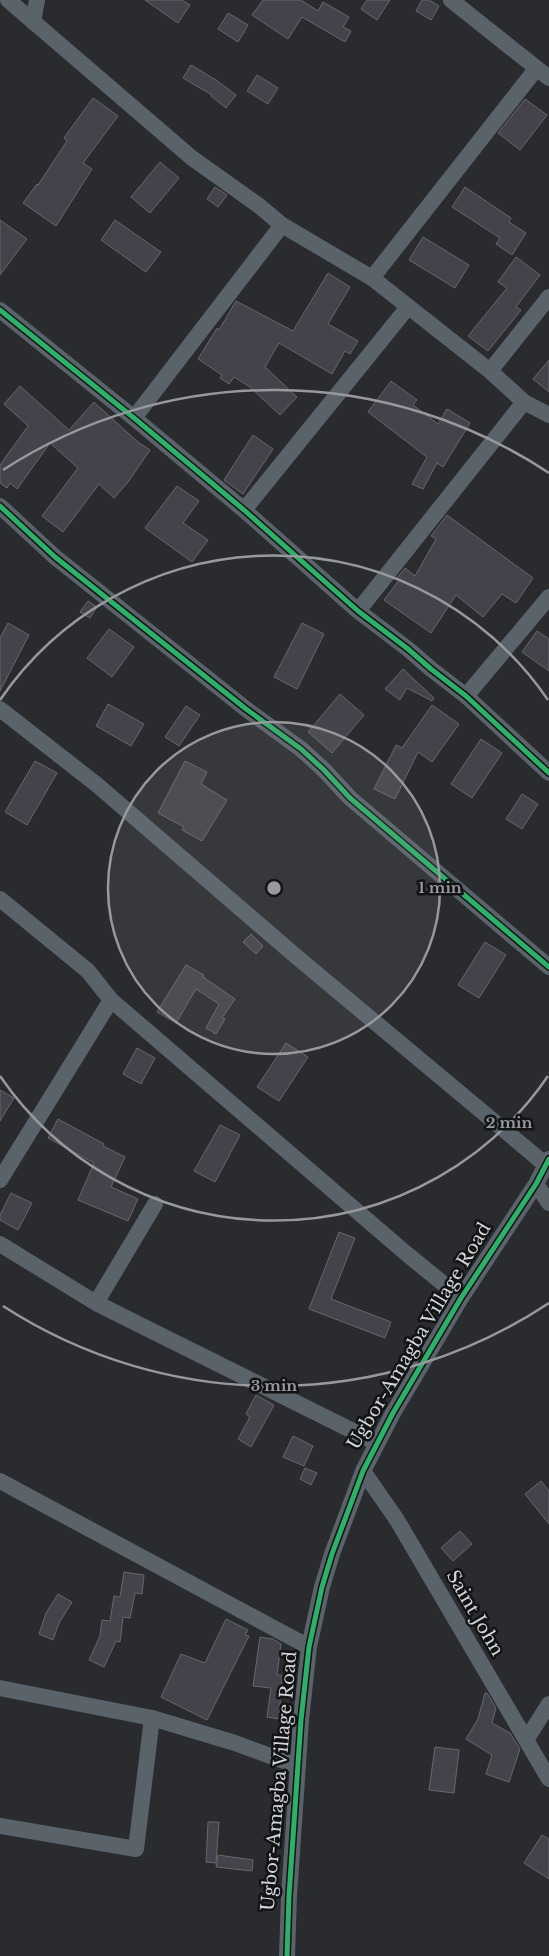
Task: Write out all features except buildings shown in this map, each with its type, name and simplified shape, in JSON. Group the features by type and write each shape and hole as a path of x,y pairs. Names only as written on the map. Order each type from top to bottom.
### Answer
{"street":[{"path":"8,0 192,158 258,205 282,225 372,278 490,371 524,402 549,415"},
{"path":"33,22 37,0"},
{"path":"372,278 542,73 451,0"},
{"path":"134,418 282,225"},
{"path":"490,371 549,297"},
{"path":"244,510 408,307"},
{"path":"0,310 244,510 358,611 466,696 549,773"},
{"path":"358,611 524,402"},
{"path":"0,506 55,557 300,749 324,770 350,798 549,967"},
{"path":"466,696 549,597"},
{"path":"0,709 96,784 298,958 547,1162"},
{"path":"0,899 88,971 111,1000 379,1231 461,1298"},
{"path":"0,1180 111,1000"},
{"name":"Ugbor-Amagba Village Road","path":"287,1956 298,1766 309,1647 322,1587 363,1471 377,1443 461,1298 536,1184 547,1162"},
{"path":"536,1184 549,1203"},
{"path":"96,1303 155,1204"},
{"path":"0,1244 96,1303 377,1443"},
{"name":"Saint John","path":"363,1471 397,1520 549,1779"},
{"path":"0,1481 309,1647"},
{"path":"0,1688 152,1718 236,1743 298,1766"},
{"path":"526,1740 549,1704"},
{"path":"0,1826 136,1849 152,1718"}],"cycle path":[{"path":"0,310 244,510 358,611 466,696 549,773"},
{"path":"0,506 55,557 246,709 301,749 350,798 549,967"},
{"path":"287,1956 289,1896 301,1720 309,1647 322,1587 332,1554 363,1471 393,1413 461,1298 536,1184 549,1159"}]}
